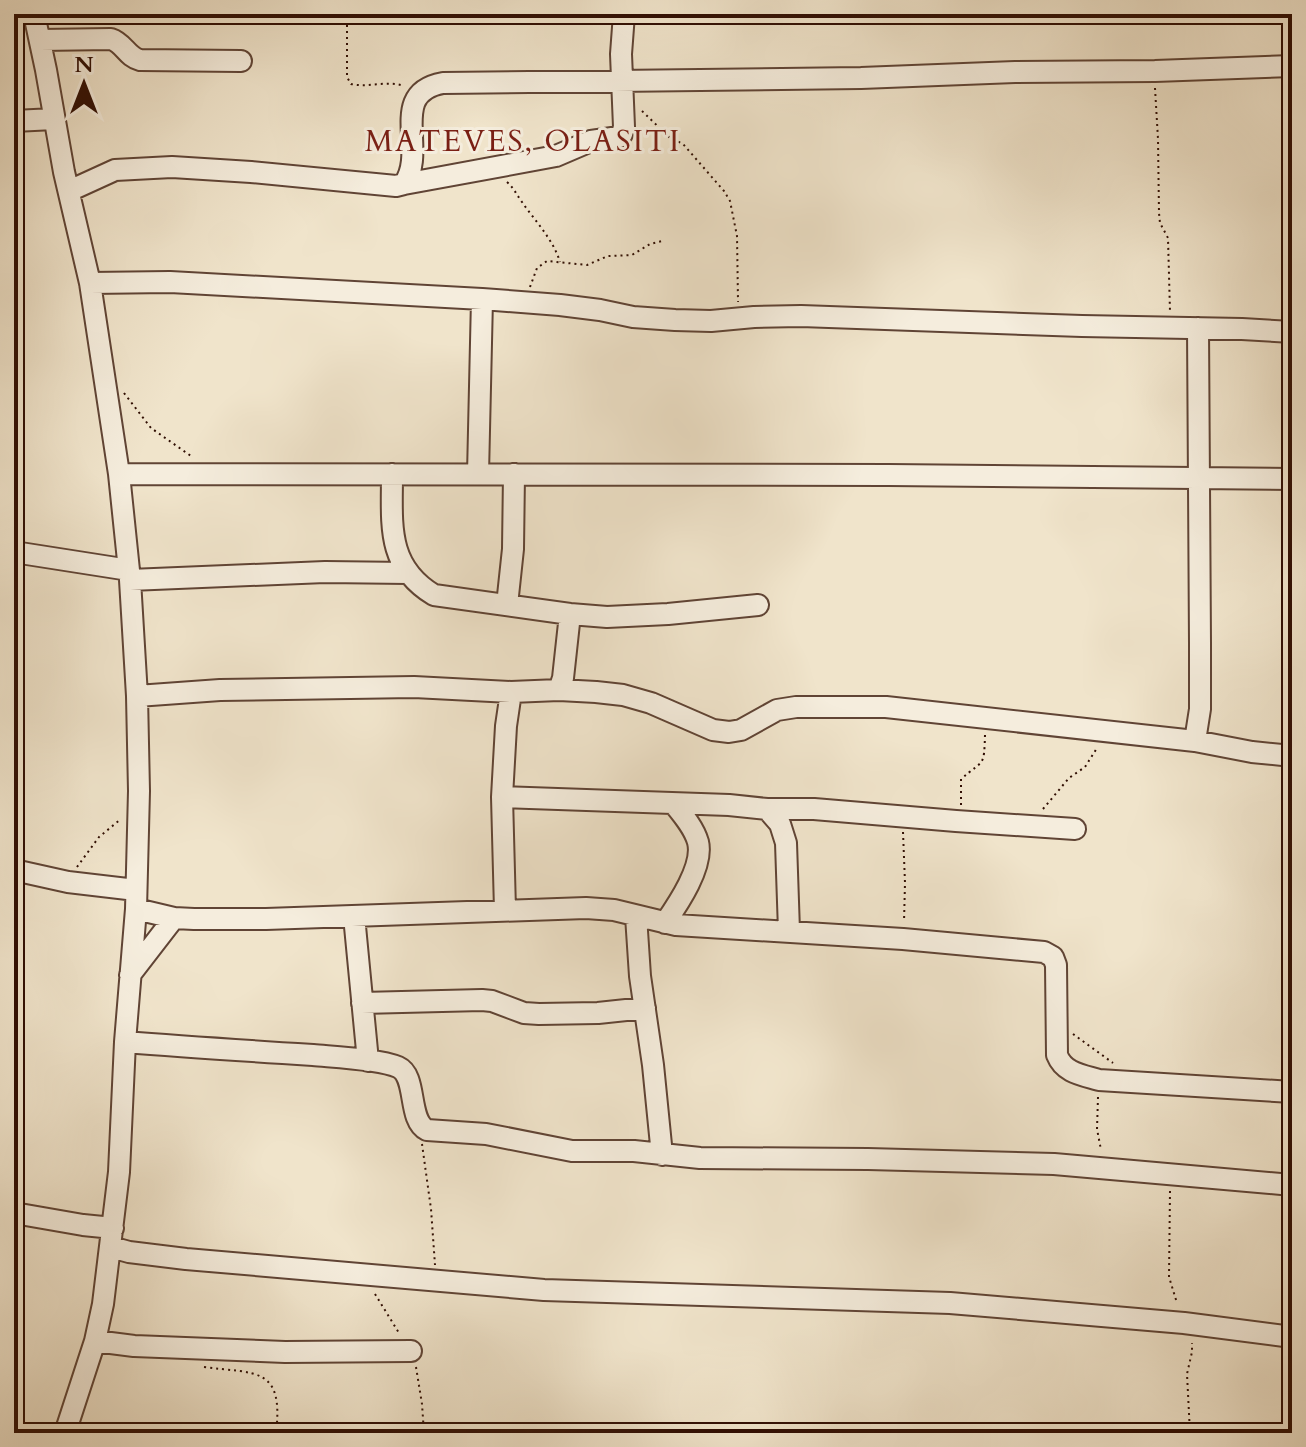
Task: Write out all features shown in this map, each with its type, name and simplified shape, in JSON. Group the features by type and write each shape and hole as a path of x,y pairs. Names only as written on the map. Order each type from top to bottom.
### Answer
{"street":[{"path":"34,14 90,283 119,474 130,575 137,696 136,900 119,1172 103,1304 95,1341 65,1433"},
{"path":"69,191 126,168 172,167 396,186 556,156 591,141 619,137 624,127 621,54 624,14"},
{"path":"40,40 115,40 134,59 140,60 241,61"},
{"path":"404,184 413,167 414,104 421,91 443,83 622,88 1015,72 1292,66"},
{"path":"14,121 54,119"},
{"path":"90,283 170,282 482,299 586,308 633,317 711,321 801,316 1292,332"},
{"path":"478,474 482,299"},
{"path":"1195,741 1200,709 1198,328"},
{"path":"119,474 1292,479"},
{"path":"392,474 392,532 397,552 408,573 434,595 607,617 758,605"},
{"path":"507,605 513,549 514,474"},
{"path":"14,552 130,575 408,573"},
{"path":"559,690 570,614"},
{"path":"137,696 251,689 414,687 511,692 559,690 623,695 651,703 713,730 729,732 741,730 777,710 796,707 886,707 1195,741 1292,756"},
{"path":"505,910 502,797 511,692"},
{"path":"502,797 847,810 1075,829"},
{"path":"665,923 683,894 698,855 697,838 674,804"},
{"path":"767,809 785,835 789,931"},
{"path":"14,870 136,900 174,918 266,919 586,908 614,910 665,923 702,928 903,939 1048,954 1056,965 1057,1055 1060,1063 1077,1074 1099,1080 1292,1092"},
{"path":"354,916 368,1061"},
{"path":"636,916 662,1155"},
{"path":"130,975 174,918"},
{"path":"362,1003 482,1000 524,1013 539,1014 645,1008"},
{"path":"125,1042 340,1057 398,1067 404,1071 421,1127 427,1130 486,1134 572,1151 625,1151 700,1158 1006,1162 1292,1185"},
{"path":"14,1213 68,1223 112,1237 129,1252 186,1259 544,1290 950,1303 1184,1323 1292,1337"},
{"path":"95,1341 134,1346 285,1352 411,1351"}],"path":[{"path":"343,14 347,21 347,77 351,84 399,84 417,97"},
{"path":"1155,71 1159,213 1160,223 1168,238 1170,327"},
{"path":"622,88 669,137 683,144 730,201 737,236 739,318"},
{"path":"485,170 515,189 555,248 560,262"},
{"path":"524,303 537,268 547,261 587,265 608,256 632,255 662,241"},
{"path":"118,384 151,428 214,474"},
{"path":"956,821 961,809 961,779 984,758 986,719"},
{"path":"1032,826 1069,778 1085,767 1106,733"},
{"path":"68,882 99,837 138,805"},
{"path":"903,939 905,883 902,829 912,817"},
{"path":"1057,1020 1115,1064"},
{"path":"1099,1080 1097,1129 1104,1169"},
{"path":"421,1127 434,1237 435,1281"},
{"path":"1171,1173 1169,1277 1191,1338 1187,1374 1190,1433"},
{"path":"198,1366 243,1371 266,1379 278,1400 276,1433"}],"district":[{"name":"MATEVES, OLASITI","path":"523,141"}]}
